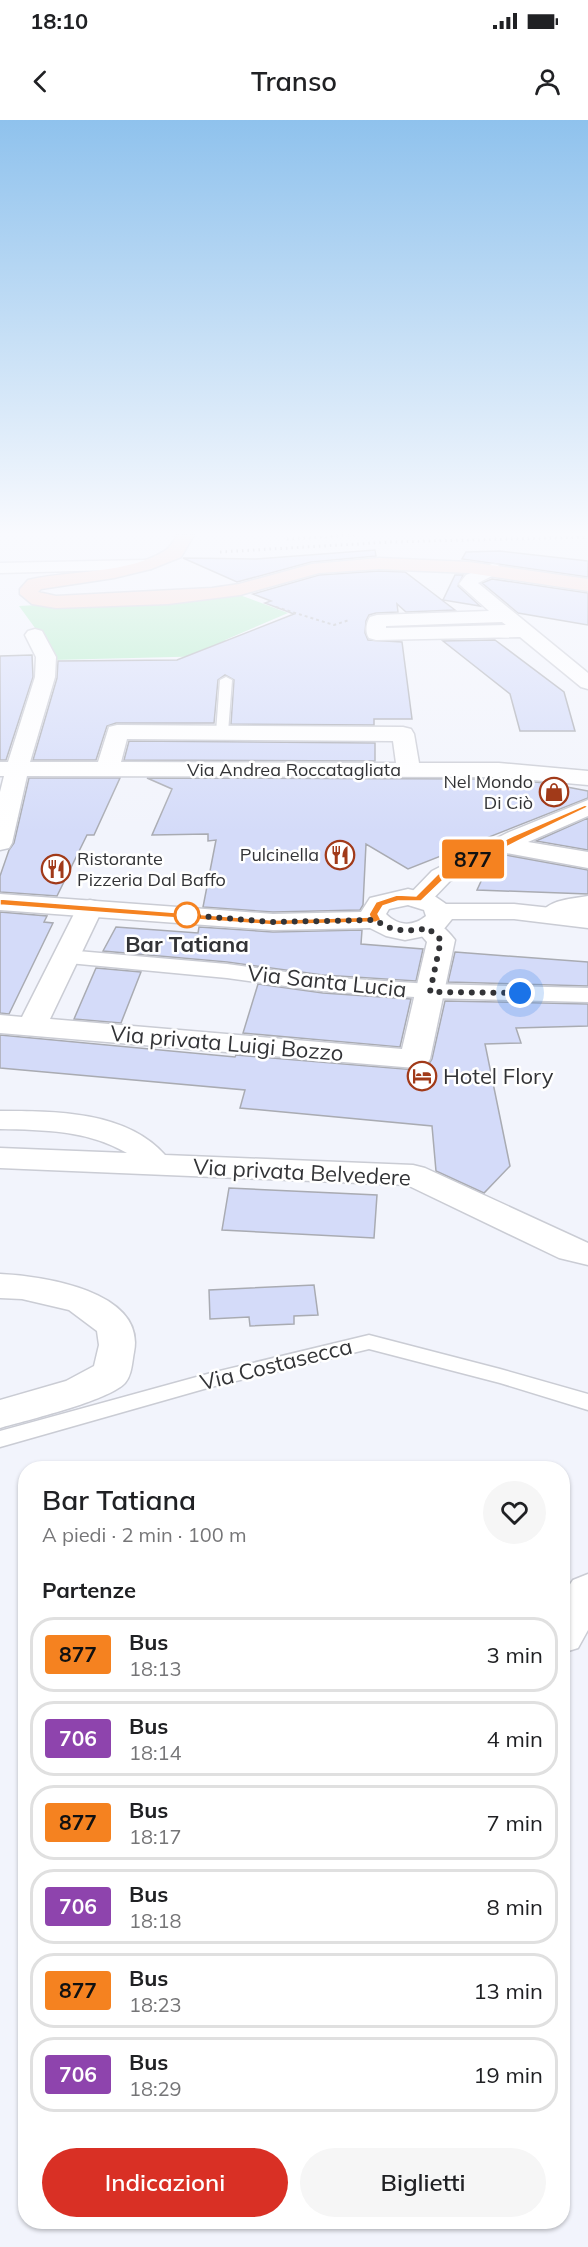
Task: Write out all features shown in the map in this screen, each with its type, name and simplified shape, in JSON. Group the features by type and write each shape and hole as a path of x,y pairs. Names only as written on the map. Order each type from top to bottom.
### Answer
{"street":[{"path":"376,634 399,647 417,649 544,645"},
{"path":"529,634 588,683"},
{"path":"0,843 9,769 45,677 46,657 35,635"},
{"path":"108,770 117,732 403,734 409,770"},
{"path":"252,770 255,733"},
{"name":"Via Andrea Roccatagliata","path":"9,769 528,771 588,778"},
{"path":"0,902 312,923 376,920 382,925 399,930 417,930 429,913 441,876 588,807"},
{"path":"505,845 588,860"},
{"path":"0,879 193,893 235,919"},
{"path":"554,913 564,908 588,904"},
{"path":"0,1024 32,1026 90,908"},
{"path":"429,913 469,910 554,913 588,920"},
{"name":"Via privata Luigi Bozzo","path":"32,1026 415,1059 441,940 429,913"},
{"name":"Via Santa Lucia","path":"66,957 227,971 323,984 430,992 588,995"},
{"path":"0,1120 61,1122 107,1132 137,1145 156,1164"},
{"name":"Via privata Belvedere","path":"0,1158 413,1174 571,1250 588,1254"},
{"path":"0,1286 22,1287 80,1300 116,1326 117,1345 111,1374 78,1391 0,1414"},
{"path":"570,1622 588,1592"}],"lane":[{"path":"222,732 226,680"},
{"name":"Via Costasecca","path":"0,1439 211,1380 369,1342 500,1376 588,1402"}],"green space":[{"path":"39,634 238,634 225,640 255,655 52,660"}],"building":[{"path":"242,634 366,634 368,640 402,642 412,719 374,719 374,725 231,724 234,680 225,675 218,680 214,723 116,723 107,726 96,760 33,760 57,678 58,661 177,660"},
{"path":"495,640 564,692 575,731 520,731 510,694 443,641"},
{"path":"32,655 33,677 6,760 0,760 0,656"},
{"path":"129,741 375,743 375,761 124,760"},
{"path":"29,778 120,778 94,835 87,835 57,896 0,892 0,876 9,850 14,843"},
{"path":"147,778 499,779 546,783 588,791 588,798 408,869 366,844 363,905 360,910 273,912 203,907 216,840 208,841 208,834 152,835 172,789"},
{"path":"588,818 588,850 536,841"},
{"path":"506,855 588,870 588,894 477,890 489,864"},
{"path":"0,912 47,916 44,922 53,923 9,1014 0,1013"},
{"path":"116,927 198,933 199,927 273,932 362,930 361,944 423,949 416,981 323,975 227,962 103,951"},
{"path":"455,952 588,962 588,986 448,982"},
{"path":"96,968 141,972 121,1023 74,1019"},
{"path":"258,984 323,993 411,999 400,1047 243,1033"},
{"path":"445,1001 588,1004 588,1026 516,1028 521,1043 485,1044 510,1166 484,1193 436,1171 432,1126 240,1108 245,1090 0,1068 0,1035 235,1057 236,1055 416,1070 427,1067 432,1059"},
{"path":"229,1188 377,1195 374,1238 222,1230"},
{"path":"314,1285 318,1315 294,1316 294,1324 250,1326 249,1317 210,1319 209,1290"}],"bus line":[{"name":"877","path":"0,902 273,922 376,920 373,914 379,904 397,898 418,899 441,876 474,858 588,807"}],"place":[{"name":"Nel Mondo Di Ciò","path":"554,792"},
{"name":"Pulcinella","path":"340,855"},
{"name":"Ristorante Pizzeria Dal Baffo","path":"56,869"},
{"name":"Bar Tatiana","path":"187,915"},
{"name":"Hotel Flory","path":"422,1076"}],"route":[{"path":"187,915 273,922 376,920 382,925 405,931 428,928 441,940 430,992 520,993"}]}
